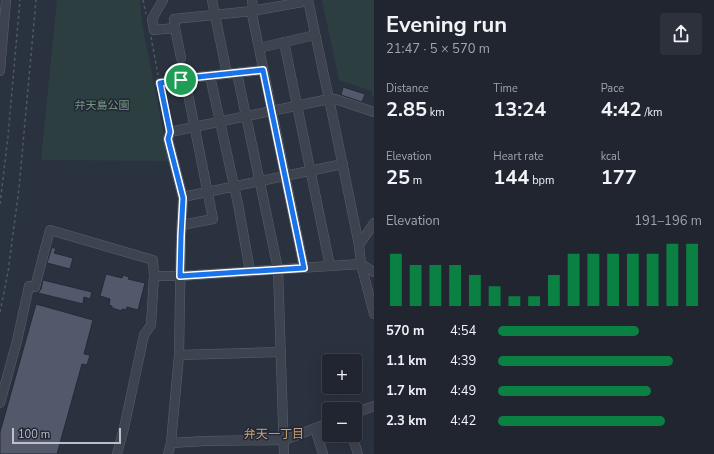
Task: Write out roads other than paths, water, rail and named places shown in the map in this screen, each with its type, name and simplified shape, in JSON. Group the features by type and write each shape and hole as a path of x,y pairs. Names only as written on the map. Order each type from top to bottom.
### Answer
{"street":[{"path":"0,71 6,0"},
{"path":"163,0 152,19 154,30 175,28"},
{"path":"212,0 227,74"},
{"path":"252,0 252,14 304,268"},
{"path":"181,58 174,19 252,11 308,1 343,164 359,246 361,264 374,314"},
{"path":"259,48 315,35"},
{"path":"284,42 330,266"},
{"path":"160,83 263,70"},
{"path":"237,73 278,269 284,454"},
{"path":"210,76 234,186 250,271"},
{"path":"182,225 213,219 185,79"},
{"path":"168,454 171,443 179,355 183,197 168,139 170,132 329,99 335,99 374,112"},
{"path":"183,197 343,164"},
{"path":"359,246 371,233 374,223"},
{"path":"0,403 30,286 35,287 50,230 153,260 154,276 151,325 144,335 117,454"},
{"path":"154,276 180,276 361,264 374,272"},
{"path":"179,355 281,352"},
{"path":"362,410 374,406"},
{"path":"171,443 284,440 322,426"},
{"path":"315,428 323,454"},
{"path":"354,442 358,454"}],"district":[{"name":"弁天一丁目","path":"274,434"}],"park label":[{"name":"弁天島公園","path":"102,105"}]}
